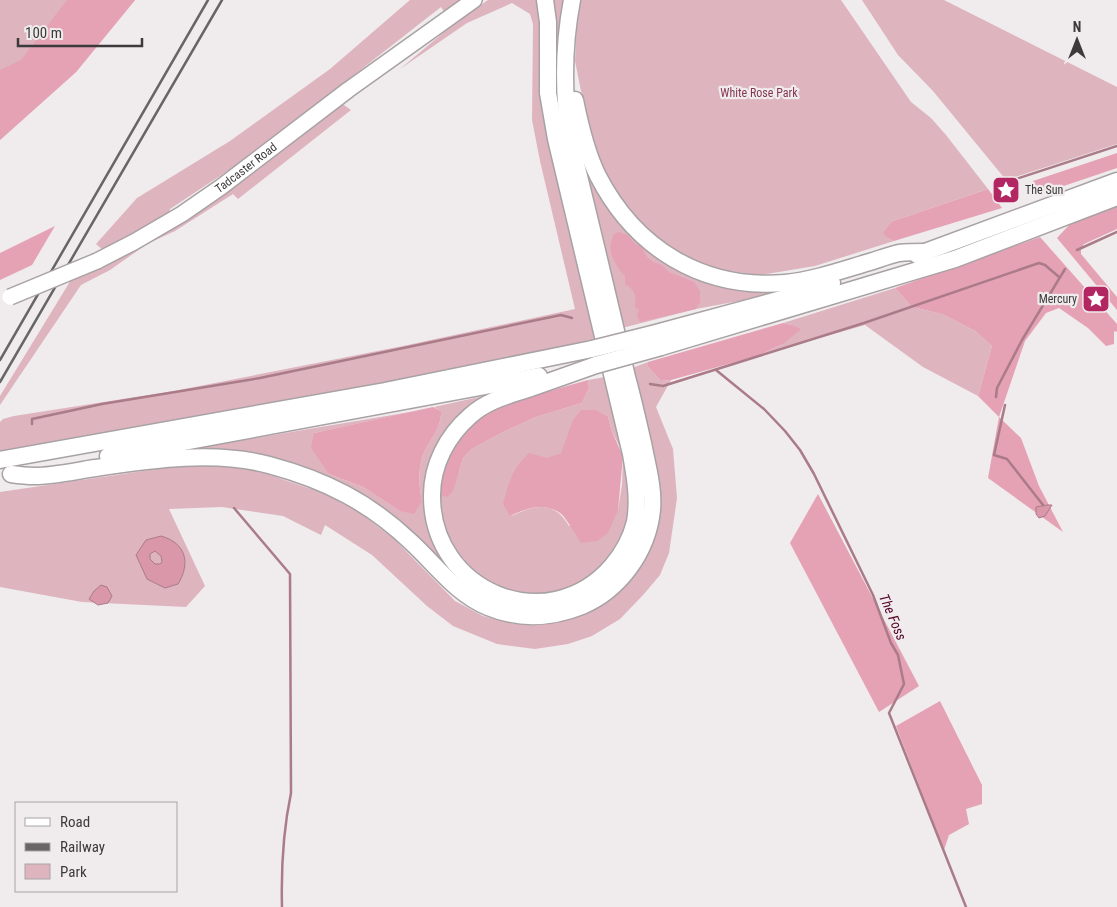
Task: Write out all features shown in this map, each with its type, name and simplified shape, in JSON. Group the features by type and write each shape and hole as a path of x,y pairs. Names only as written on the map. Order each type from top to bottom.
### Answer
{"highway":[{"path":"6,475 35,476 188,457 226,458 265,463 324,483 360,501 407,538 456,588 487,607 513,615 541,616 567,612 603,594 617,582 632,564 644,542 652,509 652,485 570,140 564,77 566,43 572,0"},
{"path":"545,1 549,53 548,93 556,140 631,454 637,504 628,542 618,559 605,574 590,586 562,598 533,602 514,600 495,594 477,585 462,572 449,557 440,540 434,521 432,489 434,470 442,451 454,432 470,415 493,401 596,366 658,340 925,252 1117,181"},
{"path":"566,43 579,123 596,174 622,215 635,229 667,256 698,271 728,280 786,283 898,254 925,252"},
{"path":"0,460 385,391 592,349 658,340 956,259 1117,197"},
{"path":"6,475 596,366"}],"main road":[{"name":"Tadcaster Road","path":"5,300 134,242 182,214 221,187 355,85 474,0"}],"green space":[{"path":"0,0 135,0 76,72 0,140"},
{"path":"410,0 463,0 445,13 441,7 253,154 170,209 168,216 104,251 96,244 137,198 230,141 330,69"},
{"path":"488,0 537,0 597,338 521,356 406,379 0,452 0,422 3,419 14,416 174,391 403,346 575,309 532,120 533,24 530,14 512,3 467,23 400,69 455,23"},
{"path":"549,0 565,0 558,46 559,113 556,104"},
{"name":"White Rose Park","path":"578,0 841,0 911,102 931,118 988,189 893,221 888,238 894,241 815,266 760,275 715,269 674,251 644,229 621,207 601,167 587,121 575,61"},
{"path":"862,0 944,0 1117,87 1117,144 1006,180 933,91 898,55"},
{"path":"339,105 344,105 351,110 238,199 233,194 175,231 147,244 233,184"},
{"path":"579,156 625,226 692,273 807,285 696,309 622,328"},
{"path":"145,241 147,244 110,270 81,285 0,405 0,396 74,275"},
{"path":"895,288 912,307 942,314 975,331 992,346 978,396 923,367 865,325 757,356 783,344 792,325 783,323"},
{"path":"648,362 648,367 661,381 671,380 656,407 673,449 677,498 669,553 660,575 644,594 620,619 592,636 568,644 535,649 497,644 453,626 427,606 372,555 325,525 321,535 283,516 222,507 169,509 205,586 186,607 82,602 0,587 0,492 184,465 211,465 252,469 329,495 359,512 393,538 455,601 483,616 514,624 550,622 579,615 608,601 631,576 632,368"},
{"path":"605,377 622,451 612,432 608,417 561,453 547,459 511,516 528,509 543,507 557,512 569,526 618,510 622,485 623,456 630,495 628,524 618,544 589,579 569,589 546,594 517,593 489,584 464,566 447,544 439,487 459,471 463,458 472,449 536,417 582,403 589,388 588,380"},
{"path":"497,393 426,484 425,509 429,533 439,553 454,575 359,495 179,451 416,411 314,433 329,474 363,487 400,511 422,501 419,480 422,458 437,430 441,418 441,411 434,407"}],"shaded area":[{"path":"67,0 135,0 76,72 0,140 0,70 21,60"},
{"path":"1117,153 1117,168 1037,195 1033,181"},
{"path":"988,189 1002,208 894,241 883,233 893,221"},
{"path":"1117,206 1117,229 1084,244 1081,248 1081,254 1117,297 1117,310 1057,238 1072,222"},
{"path":"55,226 32,265 0,280 0,253"},
{"path":"619,232 628,235 634,243 642,247 646,256 653,262 662,265 669,272 694,282 700,291 700,302 696,309 640,322 637,315 639,310 635,307 634,294 625,284 625,276 616,265 610,247 614,234"},
{"path":"1040,237 1117,324 1117,332 1114,331 1114,344 1106,346 1088,328 1059,308 1046,313 1025,341 999,417 978,396 992,346 975,331 942,314 912,307 895,288"},
{"path":"783,323 801,329 783,344 757,356 671,380 661,381 648,367 648,362"},
{"path":"588,380 589,388 582,403 536,417 472,449 463,458 453,491 447,497 440,495 441,468 452,444 470,424 497,409 532,396"},
{"path":"433,407 441,411 441,418 437,430 422,458 419,480 422,501 414,514 400,511 363,487 329,474 311,448 314,433"},
{"path":"581,410 596,410 608,417 612,432 623,456 618,510 608,533 597,541 581,543 565,518 554,510 535,507 510,516 503,504 512,476 523,459 529,453 547,458 561,453 573,420"},
{"path":"999,417 1021,438 1039,486 1063,532 988,478"},
{"path":"818,494 919,686 879,712 790,543"},
{"path":"1052,505 1045,516 1039,518 1036,514 1036,507"},
{"path":"161,536 169,539 181,549 185,561 178,584 165,588 147,579 136,555 146,540","holes":["155,551 161,556 162,562 160,564 155,564 150,559 150,554"]},
{"path":"101,585 107,587 112,596 108,603 98,605 89,599"},
{"path":"940,701 982,785 982,804 966,809 969,824 949,835 944,850 896,726"}],"waterway":[{"path":"1013,180 1117,146"},
{"path":"1077,250 1117,232"},
{"path":"650,384 663,386 864,323 1039,263 1045,265 1059,277"},
{"path":"996,397 997,388 1022,340 1065,269"},
{"path":"32,424 32,419 102,404 260,378 561,315 572,318"},
{"name":"The Foss","path":"716,370 764,409 800,450 814,474 873,595 891,643 898,655 904,684 889,713 966,907"},
{"path":"1005,405 994,455 1007,459 1043,505"},
{"path":"234,508 290,574 291,793 283,850 282,907"}],"railway":[{"path":"0,360 208,0"},
{"path":"0,382 222,0"}],"place":[{"name":"The Sun","path":"1006,190"},
{"name":"Mercury","path":"1096,299"}]}
